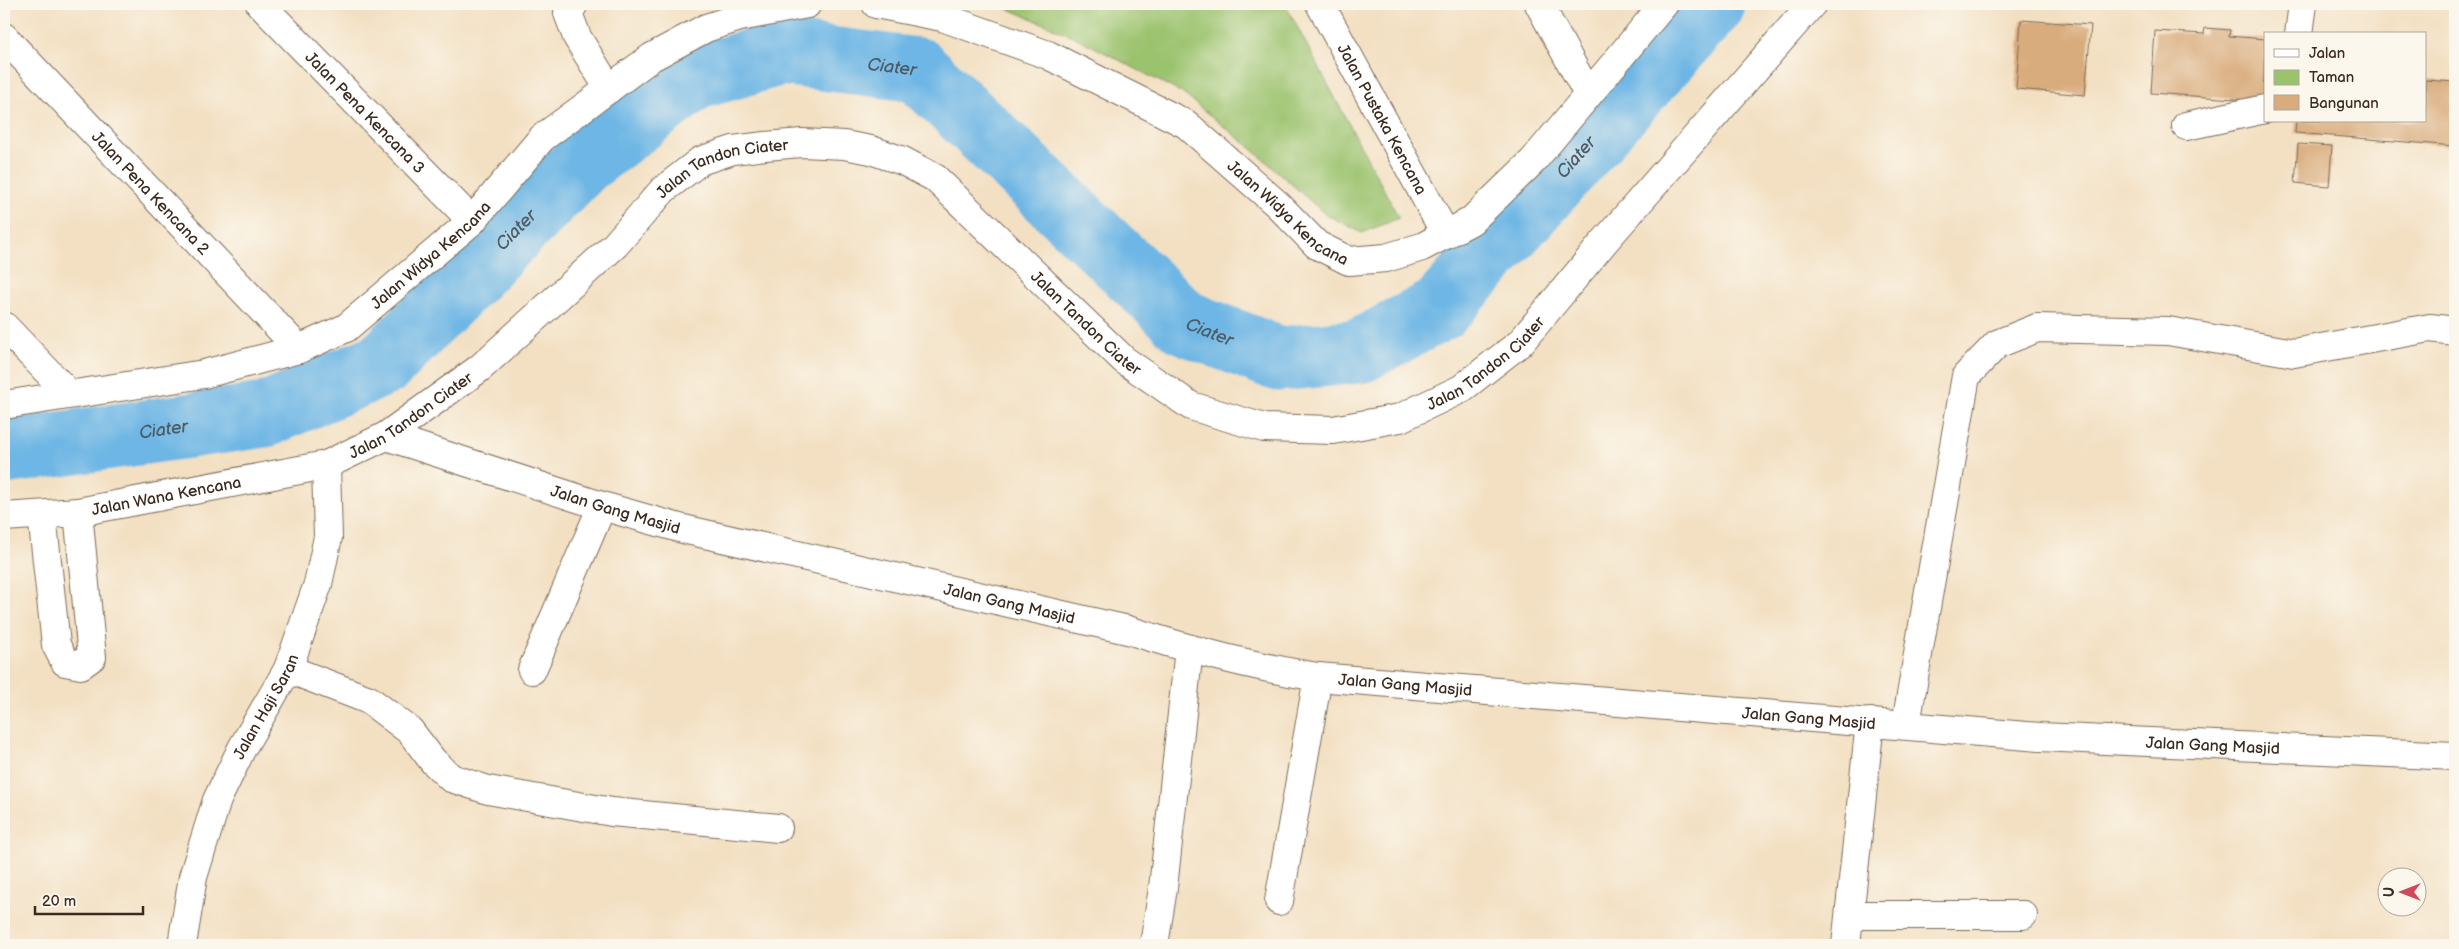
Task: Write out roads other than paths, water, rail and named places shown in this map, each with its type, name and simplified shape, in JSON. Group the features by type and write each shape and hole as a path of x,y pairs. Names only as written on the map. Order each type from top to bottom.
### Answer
{"street":[{"path":"574,4 568,13 571,27 609,89"},
{"name":"Jalan Widya Kencana","path":"4,405 204,374 299,349 346,328 472,221 542,138 652,57 706,28 740,17 807,4"},
{"name":"Jalan Widya Kencana","path":"876,4 942,17 1048,55 1186,124 1278,205 1317,244 1349,261 1386,258 1422,248 1471,221 1533,161 1664,4"},
{"name":"Jalan Pustaka Kencana","path":"1320,4 1446,235"},
{"path":"1539,4 1588,94"},
{"name":"Jalan Tandon Ciater","path":"326,465 386,436 480,368 615,245 663,190 700,161 733,150 802,143 844,144 871,150 903,161 935,178 1124,360 1191,406 1264,428 1333,430 1400,418 1461,389 1520,343 1604,242 1812,4"},
{"path":"2298,32 2303,4"},
{"name":"Jalan Pena Kencana 3","path":"273,8 472,221"},
{"name":"Jalan Pena Kencana 2","path":"4,37 299,349"},
{"path":"2186,126 2264,109"},
{"path":"4,326 69,394"},
{"path":"1906,724 1966,376 1997,344 2037,328 2168,331 2294,353 2430,328 2455,331"},
{"name":"Jalan Gang Masjid","path":"386,436 602,506 682,529 1128,630 1189,649 1279,671 1318,677 1906,724 2040,737 2455,756"},
{"name":"Jalan Wana Kencana","path":"4,517 78,512 326,465"},
{"name":"Jalan Haji Saran","path":"182,945 193,877 217,800 242,748 288,669 318,584 328,537 326,465"},
{"path":"532,670 602,506"},
{"path":"42,515 56,645 65,662 81,665 92,657 78,512"},
{"path":"1154,945 1163,888 1189,649"},
{"path":"288,669 369,700 410,731 433,761 450,778 488,790 612,812 778,828"},
{"path":"1279,901 1318,677"},
{"path":"1846,945 1851,915 1870,722"},
{"path":"1851,915 2023,915"}],"waterway":[{"name":"Ciater","path":"4,452 265,415 383,364 583,162 694,78 781,53 918,70 1184,322 1279,359 1360,351 1440,309 1713,4"}]}
